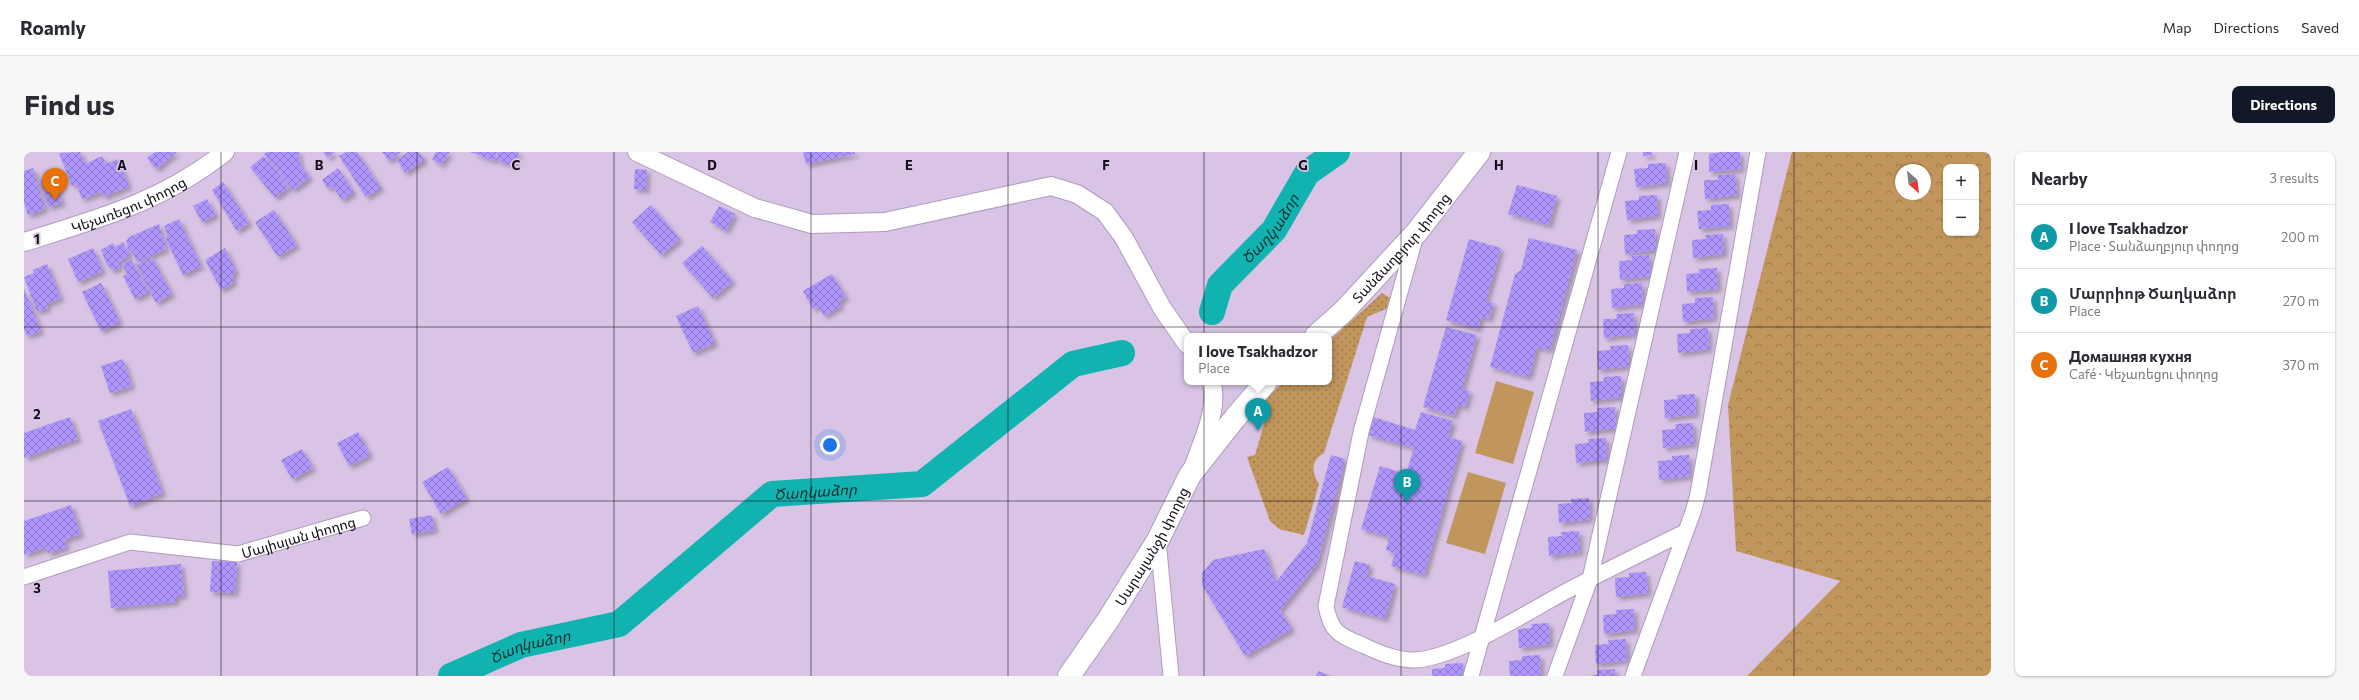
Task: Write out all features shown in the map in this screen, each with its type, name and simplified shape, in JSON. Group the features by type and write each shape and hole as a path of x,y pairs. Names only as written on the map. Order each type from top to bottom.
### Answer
{"main road":[{"name":"Տանձաղբյուր փողոց","path":"1319,333 1344,311 1417,232 1479,152"},
{"name":"Սարալանջի փողոց","path":"1069,676 1108,620 1158,540 1190,475 1263,385"}],"street":[{"name":"Կեչառեցու փողոց","path":"24,242 123,211 166,192 204,168 225,152"},
{"path":"637,152 755,208 812,224 885,222 1051,186 1077,194 1105,212 1124,238 1162,308 1184,340"},
{"path":"1471,676 1619,152"},
{"path":"1555,676 1590,579 1687,152"},
{"path":"1633,676 1693,512 1698,494 1758,152"},
{"path":"1417,232 1361,432 1326,606 1330,622 1339,634 1392,658 1415,660 1442,654 1483,636 1590,579 1685,532"},
{"path":"1190,475 1213,405 1214,391 1212,385"},
{"name":"Մայիսյան փողոց","path":"24,576 130,542 238,554 363,518"},
{"path":"1158,540 1171,676"}],"green space":[{"path":"1792,152 1991,152 1991,676 1747,676 1840,581 1736,551 1728,405"},
{"path":"1382,293 1390,298 1386,309 1367,317 1324,453 1315,463 1314,471 1316,480 1319,484 1304,535 1279,529 1270,521 1247,457 1255,455 1265,421 1256,407 1281,385 1332,385 1332,338"},
{"path":"1496,381 1534,392 1513,464 1475,453"},
{"path":"1468,472 1506,483 1485,554 1446,543"}],"building":[{"path":"80,152 85,164 102,156 106,164 118,159 129,186 103,197 101,192 82,199 76,184 72,186 59,153"},
{"path":"155,152 177,152 156,169 147,158"},
{"path":"267,152 299,152 300,154 298,157 301,161 299,163 310,177 293,190 264,154"},
{"path":"323,152 335,152 328,158"},
{"path":"346,152 357,152 381,188 366,197 339,156"},
{"path":"382,152 401,152 389,161"},
{"path":"408,152 419,152 425,160 405,173 397,160"},
{"path":"436,152 450,152 441,165 432,159"},
{"path":"470,152 497,152 494,161"},
{"path":"498,152 519,152 514,166 496,160"},
{"path":"803,152 855,152 855,154 806,164"},
{"path":"1643,152 1652,152 1652,155 1643,156"},
{"path":"1740,152 1741,169 1709,172 1709,154"},
{"path":"264,156 289,187 275,198 250,167"},
{"path":"1666,163 1667,183 1636,187 1634,169 1648,168 1648,164"},
{"path":"33,168 45,209 28,215 24,203 24,171"},
{"path":"338,168 354,192 342,200 332,186 328,189 322,180"},
{"path":"635,169 647,170 646,190 634,189"},
{"path":"1735,174 1737,195 1705,199 1704,180 1718,180 1718,175"},
{"path":"54,176 62,203 48,207 40,180"},
{"path":"223,182 249,223 237,231 212,190"},
{"path":"1517,185 1557,196 1549,225 1508,214"},
{"path":"1657,195 1658,216 1627,220 1625,201 1639,200 1639,196"},
{"path":"207,199 216,215 202,222 193,206"},
{"path":"1729,204 1730,226 1699,229 1697,211 1711,210 1711,205"},
{"path":"651,205 680,239 661,255 632,222"},
{"path":"719,206 735,214 726,231 710,222"},
{"path":"274,210 297,245 278,257 255,222"},
{"path":"179,219 201,266 183,275 166,239 167,234 164,226"},
{"path":"159,224 166,249 137,262 131,249 129,250 126,242 129,237"},
{"path":"1655,229 1656,250 1625,254 1624,235 1637,234 1637,230"},
{"path":"1723,234 1724,254 1693,258 1692,240 1706,239 1705,235"},
{"path":"1529,238 1577,250 1550,350 1537,347 1529,377 1490,367 1515,274 1521,270"},
{"path":"1469,239 1501,248 1486,301 1494,303 1489,319 1481,317 1478,329 1446,320"},
{"path":"123,242 130,255 118,263 120,268 112,270 107,265 101,250 113,243 115,247"},
{"path":"702,246 733,281 713,298 682,263"},
{"path":"93,248 103,271 78,282 68,259"},
{"path":"225,248 236,271 232,277 234,282 221,290 205,260"},
{"path":"1649,255 1651,276 1620,280 1619,261 1632,260 1632,256"},
{"path":"152,257 172,294 156,303 137,265"},
{"path":"131,259 149,292 135,299 123,276 127,274 122,264"},
{"path":"47,264 61,298 46,304 48,308 37,312 24,277 34,273 33,270"},
{"path":"1717,268 1718,289 1687,292 1686,274 1699,273 1699,269"},
{"path":"832,274 846,297 839,301 841,306 824,316 818,306 813,309 803,291"},
{"path":"101,283 120,322 101,331 82,292"},
{"path":"1642,283 1643,304 1612,308 1611,289 1624,288 1624,284"},
{"path":"24,288 41,331 27,336 24,330"},
{"path":"1713,297 1714,318 1683,322 1682,304 1695,303 1695,298"},
{"path":"698,306 715,343 693,353 676,316"},
{"path":"1634,313 1635,334 1604,338 1603,319 1617,319 1616,314"},
{"path":"1446,327 1477,335 1462,389 1470,391 1465,407 1458,405 1454,416 1423,407"},
{"path":"1708,328 1709,349 1678,353 1677,334 1690,333 1690,329"},
{"path":"1628,345 1629,366 1598,370 1597,351 1611,350 1610,346"},
{"path":"123,359 132,386 110,393 101,366"},
{"path":"1621,376 1622,397 1591,401 1590,382 1604,381 1603,377"},
{"path":"1695,394 1696,414 1665,418 1664,400 1678,399 1677,395"},
{"path":"1615,407 1616,428 1585,432 1584,413 1598,412 1597,408"},
{"path":"131,409 163,493 130,506 98,421"},
{"path":"1421,412 1453,421 1448,437 1462,441 1424,575 1391,566 1395,553 1386,550 1389,537 1361,529 1380,466 1406,474 1414,448 1368,435 1373,417 1415,430"},
{"path":"70,417 78,439 24,458 24,433"},
{"path":"1693,423 1694,444 1663,448 1662,430 1676,429 1675,424"},
{"path":"358,432 370,455 349,466 337,443"},
{"path":"1606,438 1607,459 1576,463 1575,444 1589,443 1588,439"},
{"path":"302,449 313,468 292,479 281,460"},
{"path":"1331,455 1345,459 1317,564 1280,610 1292,629 1245,656 1202,585 1202,573 1213,560 1264,549 1276,582 1307,543"},
{"path":"1689,455 1690,476 1659,480 1658,461 1672,460 1672,456"},
{"path":"448,467 467,498 441,514 422,482"},
{"path":"1589,498 1590,519 1559,523 1558,504 1572,503 1571,499"},
{"path":"71,505 81,534 64,540 67,547 48,553 46,547 24,555 24,521"},
{"path":"432,515 435,530 412,534 409,519"},
{"path":"1579,531 1580,552 1549,556 1548,537 1562,536 1561,532"},
{"path":"212,561 237,562 235,593 210,592"},
{"path":"1355,561 1370,565 1367,576 1395,584 1385,619 1342,607"},
{"path":"181,564 184,596 176,596 176,602 111,608 108,571"},
{"path":"1646,572 1648,593 1616,597 1615,578 1629,577 1629,573"},
{"path":"1634,609 1635,630 1604,634 1603,615 1616,614 1616,610"},
{"path":"1549,623 1550,644 1519,648 1518,629 1532,628 1531,624"},
{"path":"1626,639 1627,660 1596,664 1595,645 1609,644 1608,640"},
{"path":"1540,655 1541,676 1510,676 1509,661 1522,660 1522,656"},
{"path":"1463,663 1463,676 1432,676 1432,669 1445,668 1445,664"},
{"path":"1615,669 1615,676 1591,676 1598,674 1597,670"},
{"path":"1318,671 1331,676 1316,676"}],"waterway":[{"name":"Ծաղկաձոր","path":"1212,312 1220,285 1274,230 1307,173 1337,152"},
{"name":"Ծաղկաձոր","path":"451,676 521,645 619,624 772,494 922,484 1073,364 1122,353"}],"place":[{"name":"Домашняя кухня","path":"55,201"},
{"name":"I love Tsakhadzor","path":"1258,431"},
{"name":"Մարրիոթ Ծաղկաձոր","path":"1407,502"}]}
